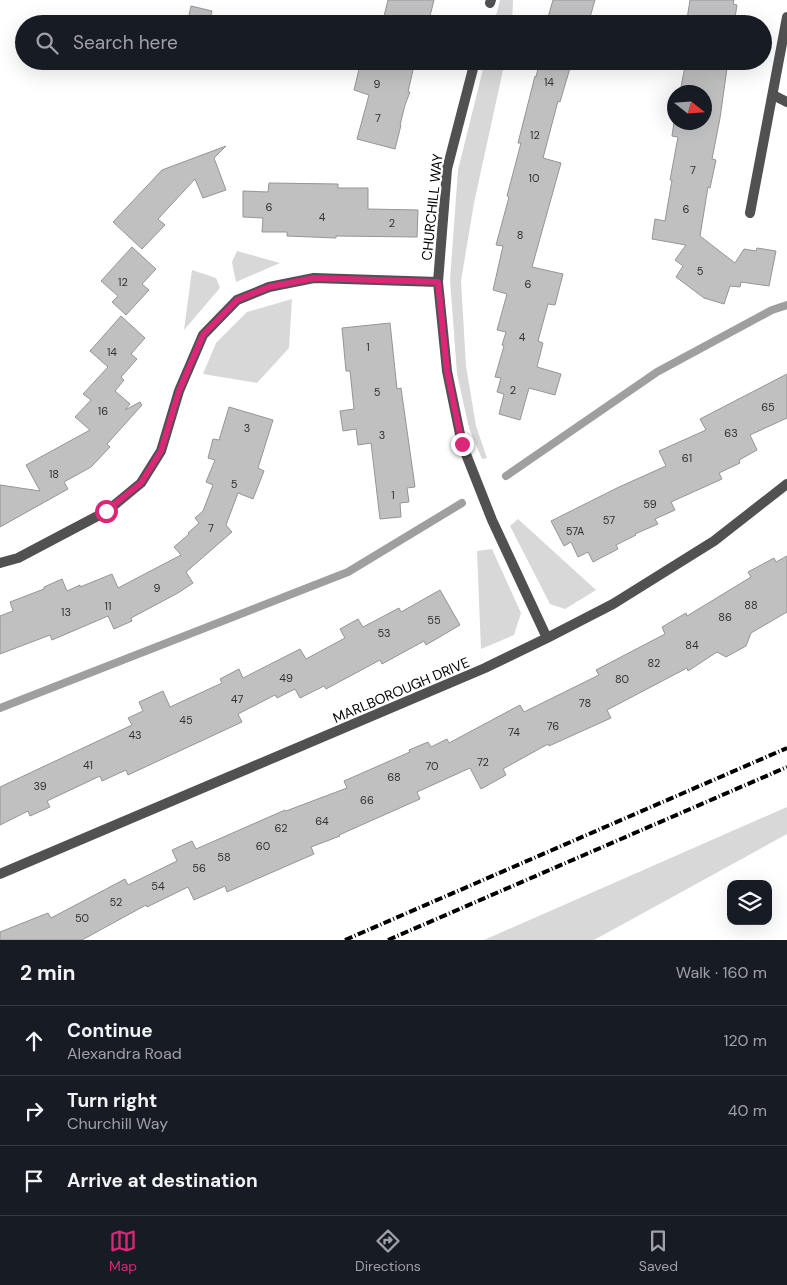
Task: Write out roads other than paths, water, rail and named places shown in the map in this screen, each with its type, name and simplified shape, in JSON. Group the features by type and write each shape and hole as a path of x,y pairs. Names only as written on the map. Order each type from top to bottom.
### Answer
{"street":[{"path":"750,213 787,17"},
{"name":"CHURCHILL WAY","path":"474,70 447,169 438,282 447,371 462,444 492,520 548,638"},
{"path":"773,95 787,102"},
{"path":"0,563 18,558 106,511 141,483 161,451 179,391 203,335 237,300 269,287 314,278 438,282"},
{"name":"MARLBOROUGH DRIVE","path":"0,874 467,676 548,638 613,604 714,541 787,484"}],"waterway":[{"path":"506,476 657,372 772,310 787,305"},
{"path":"0,708 348,572 462,503"}],"railway":[{"path":"345,940 787,748"},
{"path":"388,940 787,767"}]}
